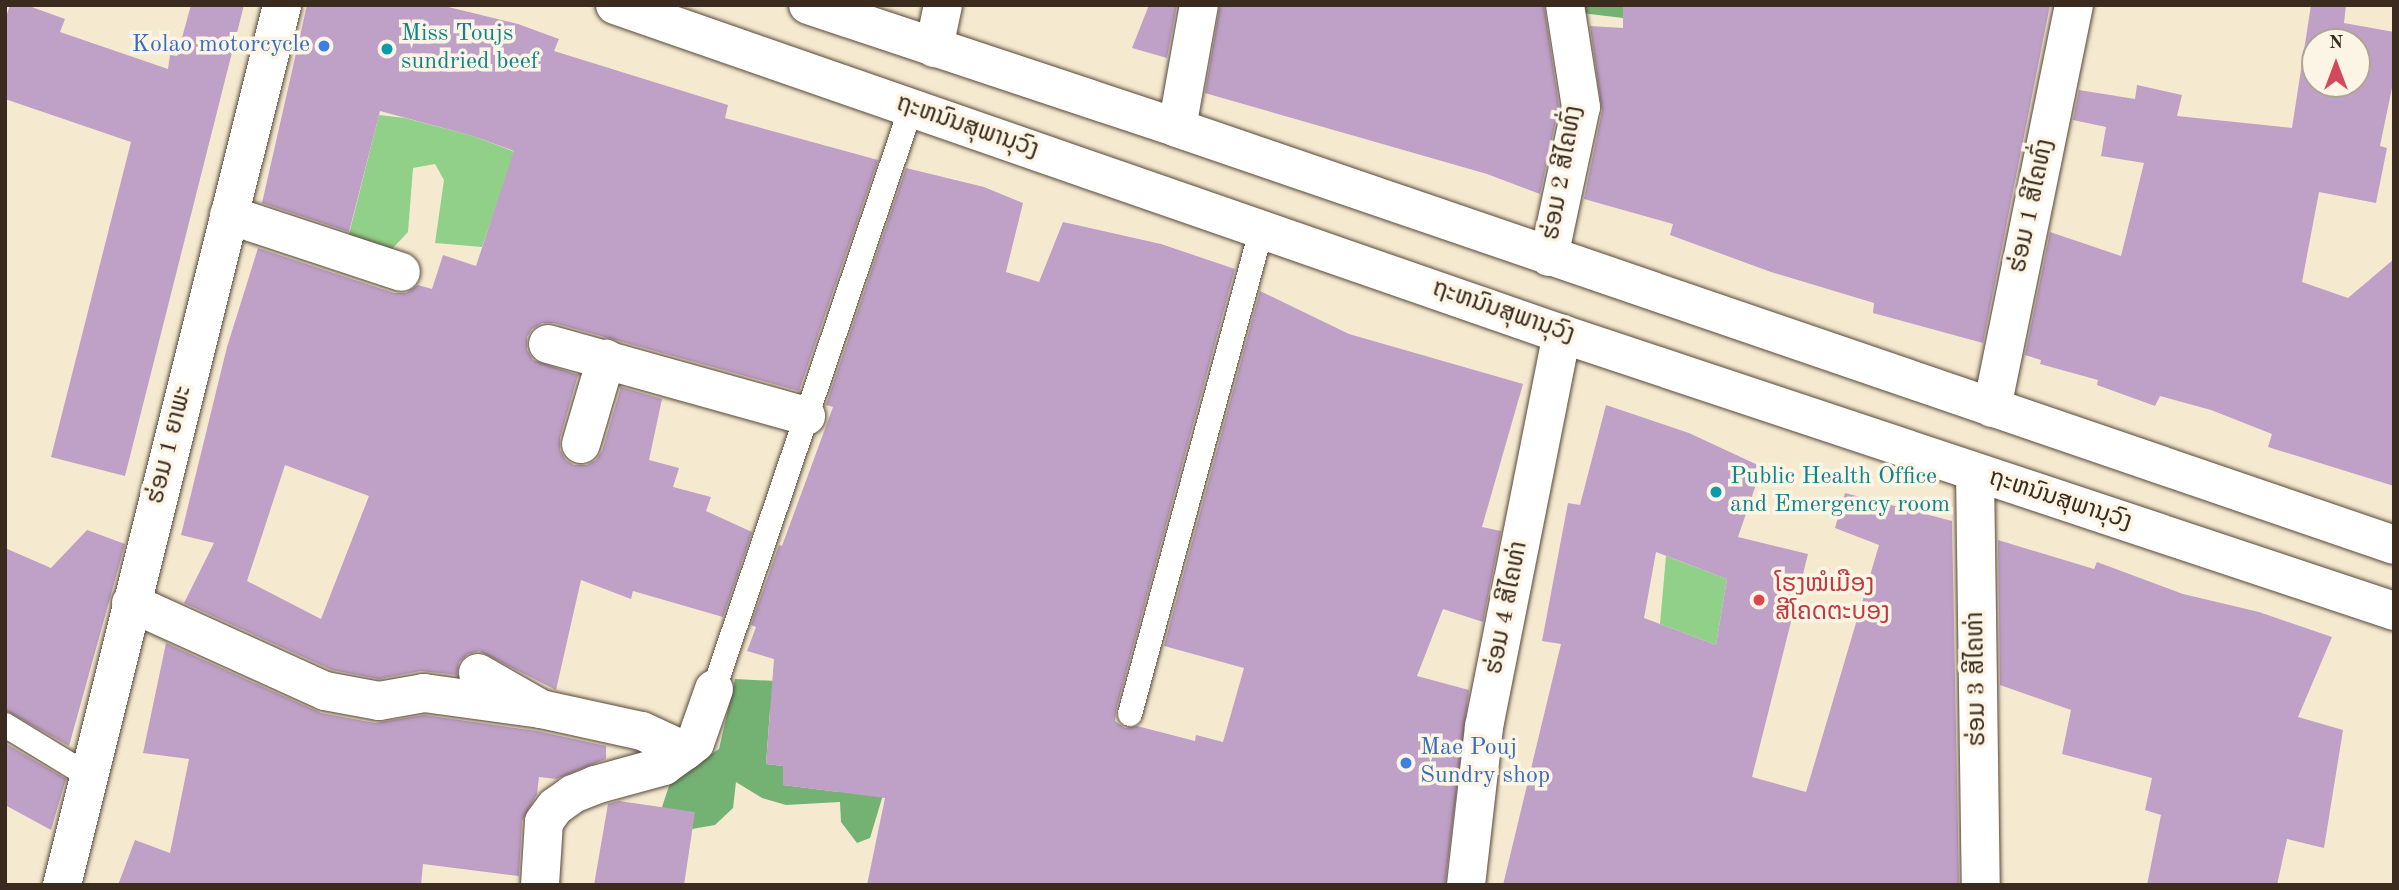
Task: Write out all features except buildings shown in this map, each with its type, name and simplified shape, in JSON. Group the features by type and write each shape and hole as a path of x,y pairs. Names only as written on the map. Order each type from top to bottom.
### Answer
{"main road":[{"name":"ຮ່ອມ 1 ຍາພະ","path":"62,885 282,5"},
{"name":"ຖະຫນົນສຸພານຸວົງ","path":"615,5 1562,334 2394,611"},
{"path":"808,5 1177,128 2394,545"},
{"path":"934,48 943,5"},
{"path":"1177,128 1199,5"},
{"name":"ຮ່ອມ 2 ສີໄຄທົ່ງ","path":"1549,257 1581,107 1565,5"},
{"name":"ຮ່ອມ 1 ສີໄຄທົ່ງ","path":"1992,408 2074,5"},
{"path":"229,215 401,272"},
{"name":"ຮ່ອມ 4 ສີໄຄທ່າ","path":"1466,885 1484,727 1562,334"},
{"path":"548,344 806,416"},
{"path":"581,444 606,359"},
{"name":"ຮ່ອມ 3 ສີໄຄທ່າ","path":"1975,473 1981,885"},
{"path":"131,603 325,691 379,701 424,693 541,709 642,731 685,751"},
{"path":"478,673 541,709"},
{"path":"540,885 544,822 555,807 573,794 595,785 664,766 685,751 695,743 714,689"}],"lane":[{"path":"714,689 911,108"},
{"path":"1130,714 1261,230"},
{"path":"5,726 89,776"}],"green space":[{"path":"1574,5 1623,5 1623,18 1573,12"},
{"path":"379,115 405,118 473,136 515,152 482,247 435,243 444,180 435,164 413,168 408,232 390,251 348,238"},
{"path":"1666,556 1727,579 1716,645 1660,624"},
{"path":"735,679 776,681 823,717 770,710 766,764 783,766 783,785 839,792 846,742 886,785 870,838 857,843 841,822 840,802 786,805 762,798 736,782 733,808 715,825 692,829 662,807 671,780 719,749"}],"place":[{"name":"Kolao motorcycle","path":"324,46"},
{"name":"Miss Toujs sundried beef","path":"387,49"},
{"name":"Public Health Office and Emergency room","path":"1716,492"},
{"name":"ໂຮງໝໍເມືອງ ສີໂຄດຕະບອງ","path":"1759,600"},
{"name":"Mae Pouj Sundry shop","path":"1406,763"}]}
